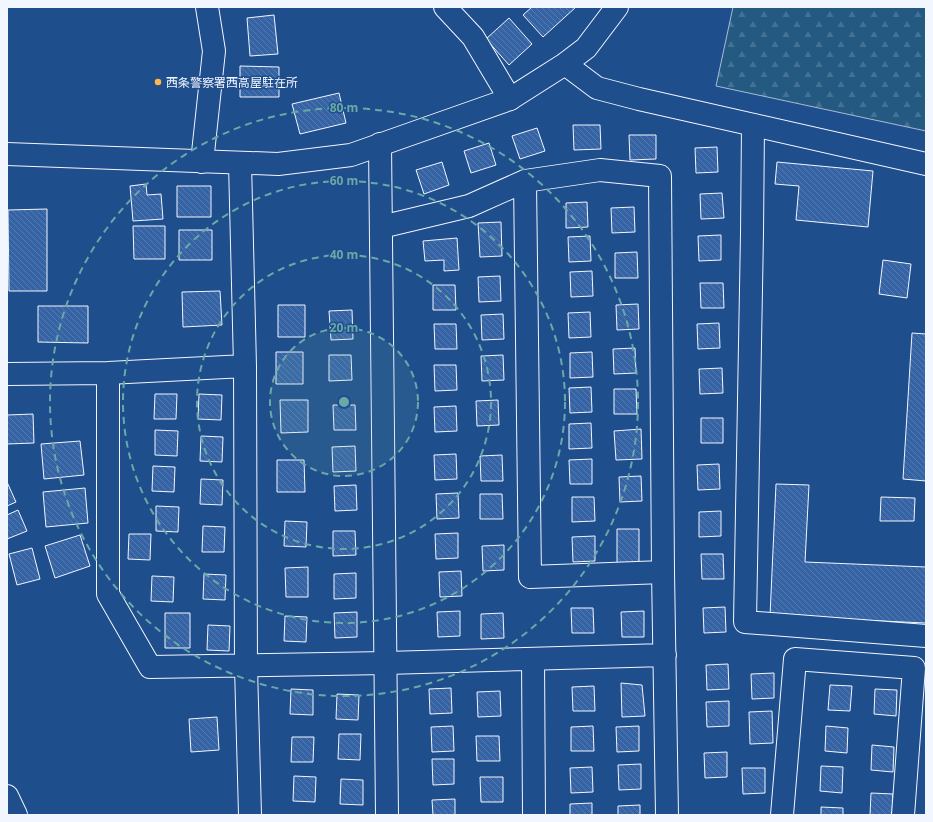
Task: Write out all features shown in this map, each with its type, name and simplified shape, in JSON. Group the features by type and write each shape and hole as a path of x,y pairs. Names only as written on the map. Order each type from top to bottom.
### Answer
{"street":[{"path":"202,162 214,51 207,7"},
{"path":"446,7 473,37 510,98"},
{"path":"7,154 278,164 350,154 510,98 565,64 586,48 617,7"},
{"path":"565,64 597,88 639,99 926,164"},
{"path":"753,125 745,622 926,636"},
{"path":"380,144 387,815"},
{"path":"240,163 245,366 246,667 250,815"},
{"path":"381,227 469,206 525,181 600,170 660,176 663,572 667,815"},
{"path":"525,181 530,577 663,572"},
{"path":"7,374 108,373 245,366"},
{"path":"108,373 108,594 150,667 246,667 665,655"},
{"path":"533,659 534,815"},
{"path":"782,815 795,659 914,668 903,815"},
{"path":"7,796 16,815"}],"green space":[{"path":"733,7 926,7 926,131 716,86"}],"building":[{"path":"532,7 576,7 543,37 523,15"},
{"path":"274,15 278,54 250,56 247,18"},
{"path":"509,18 532,44 509,65 486,39"},
{"path":"240,66 279,67 279,97 240,97"},
{"path":"339,93 346,123 300,134 292,104"},
{"path":"573,125 600,125 601,149 574,150"},
{"path":"537,128 545,151 520,159 512,136"},
{"path":"629,135 656,135 656,159 630,160"},
{"path":"489,143 496,165 471,173 464,151"},
{"path":"717,147 718,172 696,173 695,148"},
{"path":"442,162 449,185 424,194 416,170"},
{"path":"777,162 873,171 868,227 796,220 799,186 775,184"},
{"path":"146,184 147,195 161,194 163,219 133,221 130,186"},
{"path":"177,186 211,186 211,217 177,217"},
{"path":"722,193 724,218 701,219 700,194"},
{"path":"587,202 588,227 566,228 566,203"},
{"path":"634,207 635,232 612,233 611,208"},
{"path":"47,209 47,291 9,291 8,210"},
{"path":"501,222 502,256 480,257 478,223"},
{"path":"133,226 165,226 165,259 134,259"},
{"path":"179,230 212,230 212,260 179,260"},
{"path":"721,235 721,260 699,261 698,236"},
{"path":"590,236 591,261 569,262 568,237"},
{"path":"457,238 459,270 444,271 444,260 425,261 423,241"},
{"path":"637,252 638,278 615,278 615,253"},
{"path":"883,260 911,264 907,298 879,294"},
{"path":"592,271 593,296 571,297 570,272"},
{"path":"500,276 501,301 479,302 478,277"},
{"path":"700,283 723,283 724,308 701,308"},
{"path":"433,285 455,285 456,310 433,310"},
{"path":"220,291 222,325 183,327 182,292"},
{"path":"638,304 639,329 617,330 616,305"},
{"path":"278,305 305,305 305,337 278,337"},
{"path":"38,306 88,306 88,343 38,342"},
{"path":"352,310 353,339 331,340 329,311"},
{"path":"590,312 591,337 569,338 568,313"},
{"path":"503,314 504,339 482,340 481,315"},
{"path":"719,323 720,348 698,349 697,324"},
{"path":"434,324 456,324 457,349 435,349"},
{"path":"912,333 926,334 926,481 903,479"},
{"path":"635,348 636,373 614,374 613,349"},
{"path":"276,352 303,352 303,384 276,384"},
{"path":"592,352 593,377 570,378 570,353"},
{"path":"329,355 351,355 352,380 329,381"},
{"path":"503,355 504,380 482,381 481,356"},
{"path":"434,365 456,365 457,390 435,391"},
{"path":"722,368 723,393 700,394 699,369"},
{"path":"591,387 592,412 570,413 569,388"},
{"path":"614,389 636,389 637,414 614,414"},
{"path":"155,394 177,394 176,419 154,419"},
{"path":"199,394 222,395 221,420 198,419"},
{"path":"280,400 308,400 308,432 281,433"},
{"path":"498,400 499,425 477,426 476,401"},
{"path":"333,405 355,405 356,430 334,430"},
{"path":"456,406 457,431 435,432 434,407"},
{"path":"33,414 34,443 7,444 7,415"},
{"path":"701,418 723,418 723,443 701,443"},
{"path":"591,423 592,448 569,449 569,424"},
{"path":"641,429 642,459 616,460 614,431"},
{"path":"155,430 178,431 177,456 155,455"},
{"path":"201,436 223,437 222,462 200,461"},
{"path":"80,441 84,475 44,479 41,444"},
{"path":"355,446 356,471 333,472 332,447"},
{"path":"456,454 457,479 435,480 434,455"},
{"path":"502,455 503,481 481,481 480,456"},
{"path":"592,459 592,484 570,484 569,460"},
{"path":"277,460 304,460 305,492 277,492"},
{"path":"719,464 720,489 698,490 697,465"},
{"path":"153,466 175,467 174,492 152,491"},
{"path":"641,476 642,501 620,502 619,477"},
{"path":"201,479 223,480 222,505 200,504"},
{"path":"7,482 16,502 7,506"},
{"path":"776,484 809,485 805,562 926,567 926,623 770,616"},
{"path":"356,485 357,510 335,511 334,486"},
{"path":"85,488 88,523 46,527 43,492"},
{"path":"458,493 459,518 437,519 436,494"},
{"path":"480,494 502,494 503,519 480,519"},
{"path":"572,497 594,497 595,521 572,522"},
{"path":"881,497 915,498 914,521 880,521"},
{"path":"156,506 179,507 178,532 156,531"},
{"path":"18,510 27,531 7,539 7,515"},
{"path":"721,511 721,536 699,537 699,512"},
{"path":"285,521 307,522 306,547 284,546"},
{"path":"203,526 225,527 224,552 202,552"},
{"path":"617,529 639,529 639,566 617,566"},
{"path":"333,531 355,531 356,555 333,556"},
{"path":"458,533 458,558 436,559 435,534"},
{"path":"129,534 151,534 150,560 128,559"},
{"path":"80,535 90,566 55,578 45,546"},
{"path":"595,536 595,561 573,562 572,537"},
{"path":"504,545 504,570 483,571 482,546"},
{"path":"32,548 40,579 17,585 9,554"},
{"path":"701,554 723,554 724,579 702,579"},
{"path":"308,567 308,597 286,597 285,568"},
{"path":"461,571 462,596 440,597 439,572"},
{"path":"356,573 356,598 334,599 334,574"},
{"path":"204,574 226,575 225,600 203,599"},
{"path":"152,576 174,577 173,602 151,601"},
{"path":"725,607 726,632 704,633 703,608"},
{"path":"571,608 593,608 594,633 572,633"},
{"path":"460,611 460,636 438,637 437,612"},
{"path":"644,611 644,637 622,637 621,612"},
{"path":"357,612 357,637 335,638 334,613"},
{"path":"165,613 190,613 190,648 165,648"},
{"path":"503,613 504,638 481,639 481,614"},
{"path":"285,616 307,617 306,642 284,641"},
{"path":"208,625 230,626 229,651 207,650"},
{"path":"728,664 729,689 707,690 706,665"},
{"path":"774,673 774,698 752,699 751,674"},
{"path":"621,683 642,685 645,716 622,717"},
{"path":"830,685 852,686 850,711 828,710"},
{"path":"594,686 595,711 573,711 572,687"},
{"path":"451,688 452,713 430,714 429,689"},
{"path":"291,689 313,690 313,715 290,714"},
{"path":"875,689 897,690 896,716 874,714"},
{"path":"500,691 501,716 478,717 477,692"},
{"path":"337,694 359,695 358,720 336,719"},
{"path":"729,701 729,726 707,727 706,702"},
{"path":"772,711 773,743 750,744 749,712"},
{"path":"217,717 219,750 191,752 189,719"},
{"path":"453,726 454,751 432,752 431,727"},
{"path":"593,726 594,751 571,751 571,727"},
{"path":"639,726 639,751 617,752 616,727"},
{"path":"826,726 848,728 847,753 825,751"},
{"path":"339,734 361,734 360,760 338,759"},
{"path":"476,736 499,736 500,761 477,761"},
{"path":"292,737 314,737 313,762 291,762"},
{"path":"872,745 894,747 893,772 871,770"},
{"path":"727,752 727,777 705,778 704,753"},
{"path":"432,759 454,759 454,784 433,785"},
{"path":"641,764 641,789 619,790 618,765"},
{"path":"821,766 843,767 842,793 820,791"},
{"path":"592,767 593,792 571,793 570,768"},
{"path":"742,768 765,768 765,793 743,794"},
{"path":"294,776 316,777 315,802 293,801"},
{"path":"480,777 503,777 503,802 481,802"},
{"path":"341,779 363,780 363,805 340,804"},
{"path":"871,793 893,794 892,815 870,815"},
{"path":"455,799 455,815 433,815 432,800"},
{"path":"592,803 592,815 570,815 570,804"},
{"path":"640,805 640,815 618,815 618,806"},
{"path":"821,807 843,808 843,815 821,815"}],"place":[{"name":"西条警察署西高屋駐在所","path":"158,82"}]}
